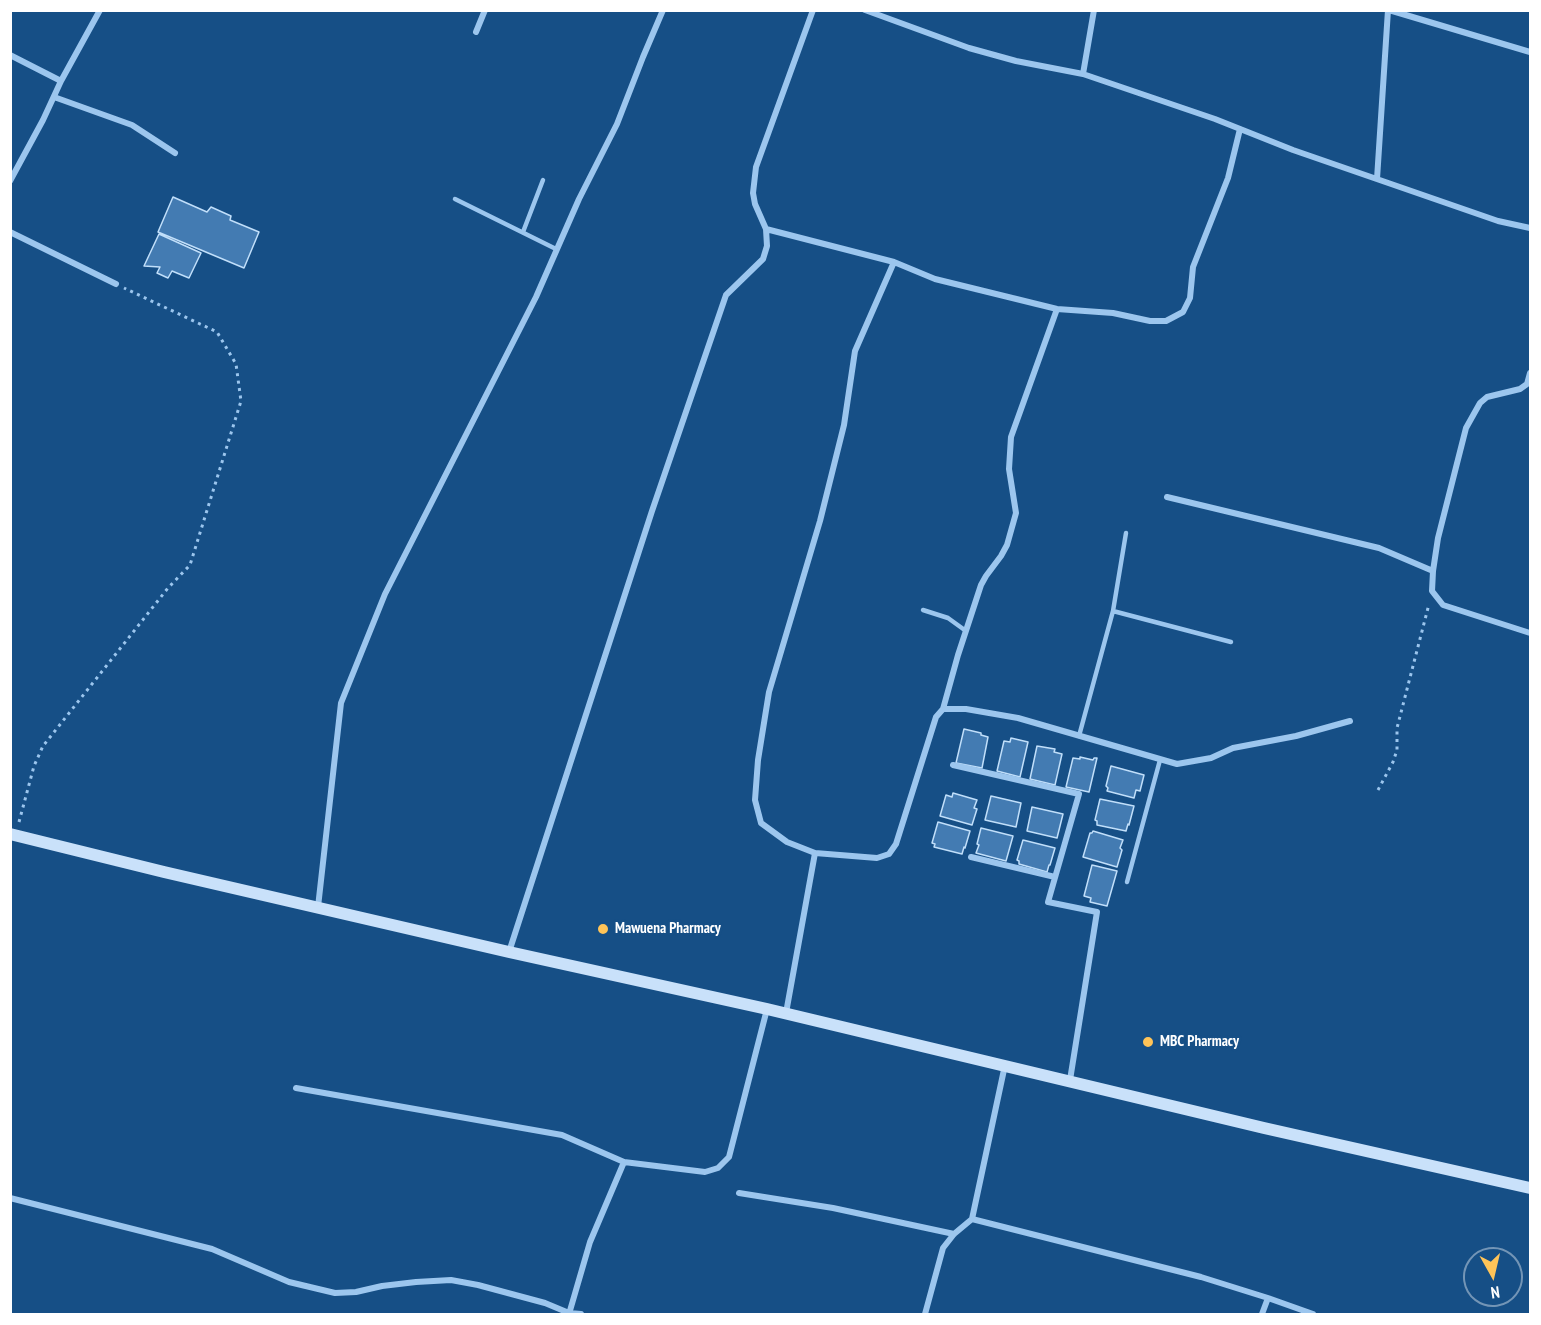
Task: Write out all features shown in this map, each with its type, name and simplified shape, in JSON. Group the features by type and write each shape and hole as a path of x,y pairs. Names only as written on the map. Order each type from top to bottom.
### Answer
{"main road":[{"path":"13,835 509,952 767,1008 1264,1128 1530,1188"}],"street":[{"path":"10,181 100,10"},
{"path":"476,32 485,10"},
{"path":"318,907 341,703 385,594 536,297 556,249 616,124 663,10"},
{"path":"509,952 641,544 726,295 763,260 767,246 766,229 755,204 753,193 756,167 813,10"},
{"path":"866,10 969,48 1017,61 1083,74 1498,221 1530,228"},
{"path":"1083,74 1094,10"},
{"path":"1377,179 1388,10 1530,52"},
{"path":"10,55 61,81"},
{"path":"54,97 132,125 175,153"},
{"path":"766,229 894,262 935,279 1057,309 1113,313 1150,321 1166,321 1183,312 1191,298 1193,267 1228,178 1240,129"},
{"path":"10,232 116,284"},
{"path":"894,262 855,351 844,425 820,521 769,692 758,760 754,800 761,823 787,842 815,853 877,858 889,854 896,844 936,717 943,709 981,585 1007,544 1016,513 1009,469 1011,437 1057,309"},
{"path":"1530,373 1527,384 1520,389 1487,397 1480,403 1466,428 1432,571 1432,591 1443,605 1530,633"},
{"path":"1167,497 1379,548 1432,571"},
{"path":"943,709 966,709 1018,718 1177,764 1211,758 1233,748 1296,736 1350,721"},
{"path":"953,765 1079,794 1048,903 1097,912 1070,1080"},
{"path":"786,1013 815,853"},
{"path":"972,857 1055,877"},
{"path":"296,1088 562,1135 624,1162 705,1172 718,1168 729,1157 767,1008"},
{"path":"925,1314 943,1248 954,1234 972,1219 1005,1065"},
{"path":"569,1314 590,1242 624,1162"},
{"path":"739,1193 833,1208 954,1234"},
{"path":"10,1198 212,1249 289,1282 335,1293 356,1292 416,1281 451,1280 545,1303 569,1314 580,1314"},
{"path":"972,1219 1201,1277 1313,1314"},
{"path":"1262,1314 1268,1298"}],"lane":[{"path":"524,232 543,180"},
{"path":"455,199 556,249"},
{"path":"1079,736 1113,611 1126,533"},
{"path":"923,610 948,618 966,631"},
{"path":"1113,611 1231,642"},
{"path":"1127,882 1160,760"}],"path":[{"path":"13,835 34,766 43,746 168,588 190,564 241,401 236,364 217,332 116,284"},
{"path":"1378,790 1397,750 1396,728 1432,591"}],"building":[{"path":"173,197 207,212 211,207 231,216 230,220 259,232 244,268 158,232"},
{"path":"159,234 201,253 189,278 172,271 168,278 157,273 160,267 144,266"},
{"path":"964,729 988,737 982,768 956,763"},
{"path":"1011,738 1028,742 1020,777 997,771 1004,741 1010,742"},
{"path":"1037,746 1055,749 1054,752 1062,754 1055,785 1030,779"},
{"path":"1080,757 1093,760 1097,758 1089,792 1066,787 1073,758 1080,759"},
{"path":"1111,766 1144,775 1140,791 1136,790 1134,798 1107,791"},
{"path":"953,793 977,800 972,825 940,816 946,795 952,797"},
{"path":"991,796 1021,803 1016,827 985,820"},
{"path":"1100,799 1134,806 1126,831 1097,825 1095,820"},
{"path":"1032,807 1063,814 1057,838 1027,831"},
{"path":"938,822 970,831 962,854 934,847 935,844 932,843"},
{"path":"981,828 1013,836 1006,861 976,853"},
{"path":"1093,831 1123,840 1117,867 1083,857 1090,833"},
{"path":"1023,840 1055,848 1047,872 1019,864 1017,860"},
{"path":"1092,865 1117,871 1107,906 1090,902 1091,898 1084,896"}],"place":[{"name":"Mawuena Pharmacy","path":"603,929"},
{"name":"MBC Pharmacy","path":"1148,1042"}]}
